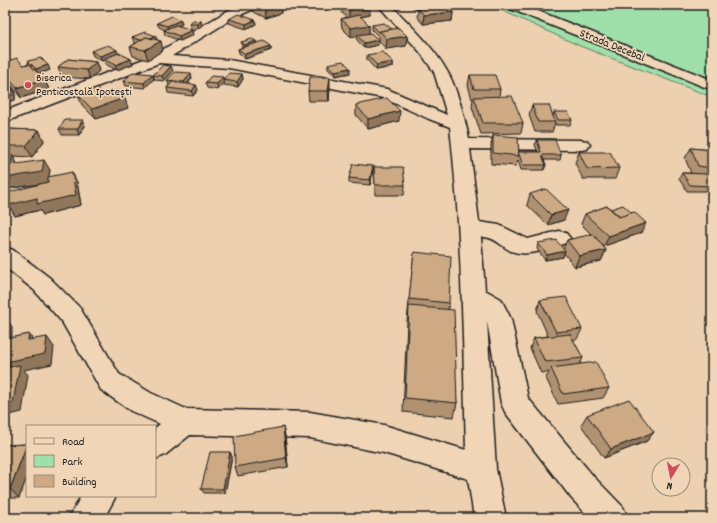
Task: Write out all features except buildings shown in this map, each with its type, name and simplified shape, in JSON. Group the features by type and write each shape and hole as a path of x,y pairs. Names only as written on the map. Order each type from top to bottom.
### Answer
{"street":[{"path":"5,117 157,59 230,9 253,5"},
{"path":"384,5 419,43 441,72 458,124 467,192 474,294 481,469 490,518"},
{"name":"Strada Decebal","path":"512,5 712,85"},
{"path":"157,59 229,64 388,94 435,116 458,124"},
{"path":"460,144 581,146"},
{"path":"469,229 492,230 506,236 518,245 528,247 559,238"},
{"path":"5,255 42,284 71,315 110,382 141,402 185,422 310,425 384,439 481,469"},
{"path":"474,294 494,306 499,319 515,404 583,488 612,518"},
{"path":"156,444 185,422"},
{"path":"85,518 99,497"}],"green space":[{"path":"490,5 712,5 712,97 580,46"}],"place":[{"name":"Biserica Penticostală Ipotești","path":"28,85"}]}
